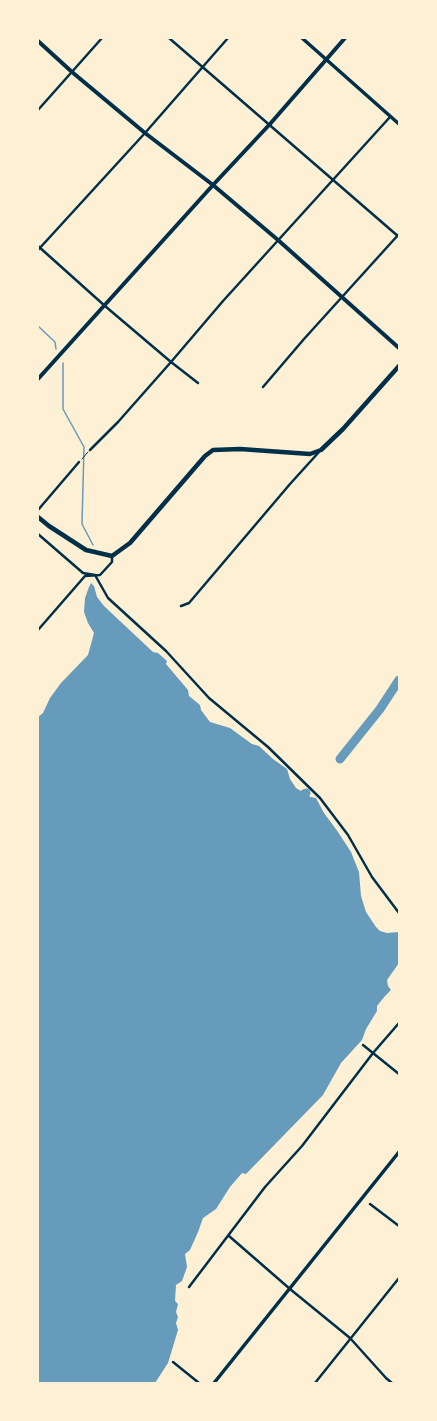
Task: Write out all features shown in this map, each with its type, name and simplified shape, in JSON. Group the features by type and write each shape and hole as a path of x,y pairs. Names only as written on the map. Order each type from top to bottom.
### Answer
{"main road":[{"path":"38,378 270,124 345,38"},
{"path":"38,41 72,72 145,133 213,185 278,240 399,348"},
{"path":"38,517 86,550 112,556 130,543 205,456 213,450 240,449 310,454 321,450 343,429 399,366"}],"street":[{"path":"38,110 102,38"},
{"path":"169,38 398,236 304,338 264,386"},
{"path":"198,383 105,306 39,248 145,133 228,38"},
{"path":"302,38 399,124"},
{"path":"90,450 118,422 223,301 390,117"},
{"path":"181,606 189,603 280,495 321,450"},
{"path":"38,510 79,462"},
{"path":"38,534 83,573 95,575"},
{"path":"38,630 85,576 100,575 112,562 112,556"},
{"path":"95,575 108,598 166,651 209,698 268,747 320,798 348,835 372,877 399,913"},
{"path":"189,1287 265,1187 302,1146 373,1053 399,1022"},
{"path":"363,1045 399,1074"},
{"path":"214,1383 399,1152"},
{"path":"370,1204 399,1226"},
{"path":"229,1236 290,1289 350,1338 392,1383"},
{"path":"314,1383 399,1278"},
{"path":"173,1362 200,1383"}],"path":[{"path":"79,462 90,450"}],"water":[{"path":"91,583 94,586 97,597 104,606 153,652 158,653 167,661 166,664 188,690 189,696 200,705 201,710 210,722 230,728 252,744 259,746 287,769 290,779 296,788 310,797 316,798 324,813 351,852 359,872 361,896 366,912 380,931 387,933 399,932 399,963 387,980 388,986 391,990 377,1006 377,1011 366,1029 362,1040 341,1063 323,1095 246,1174 242,1173 230,1187 216,1209 203,1218 190,1250 185,1254 187,1267 182,1281 176,1285 175,1301 178,1304 176,1312 178,1317 176,1323 178,1330 168,1363 155,1383 38,1383 38,717 43,713 50,698 61,683 88,655 94,633 84,612 85,598"}],"waterway":[{"path":"38,326 55,342 56,349"},
{"path":"63,363 63,409 84,447 82,524 93,545"},
{"path":"340,759 380,709 399,680"},
{"path":"306,793 304,794 308,806"}]}
